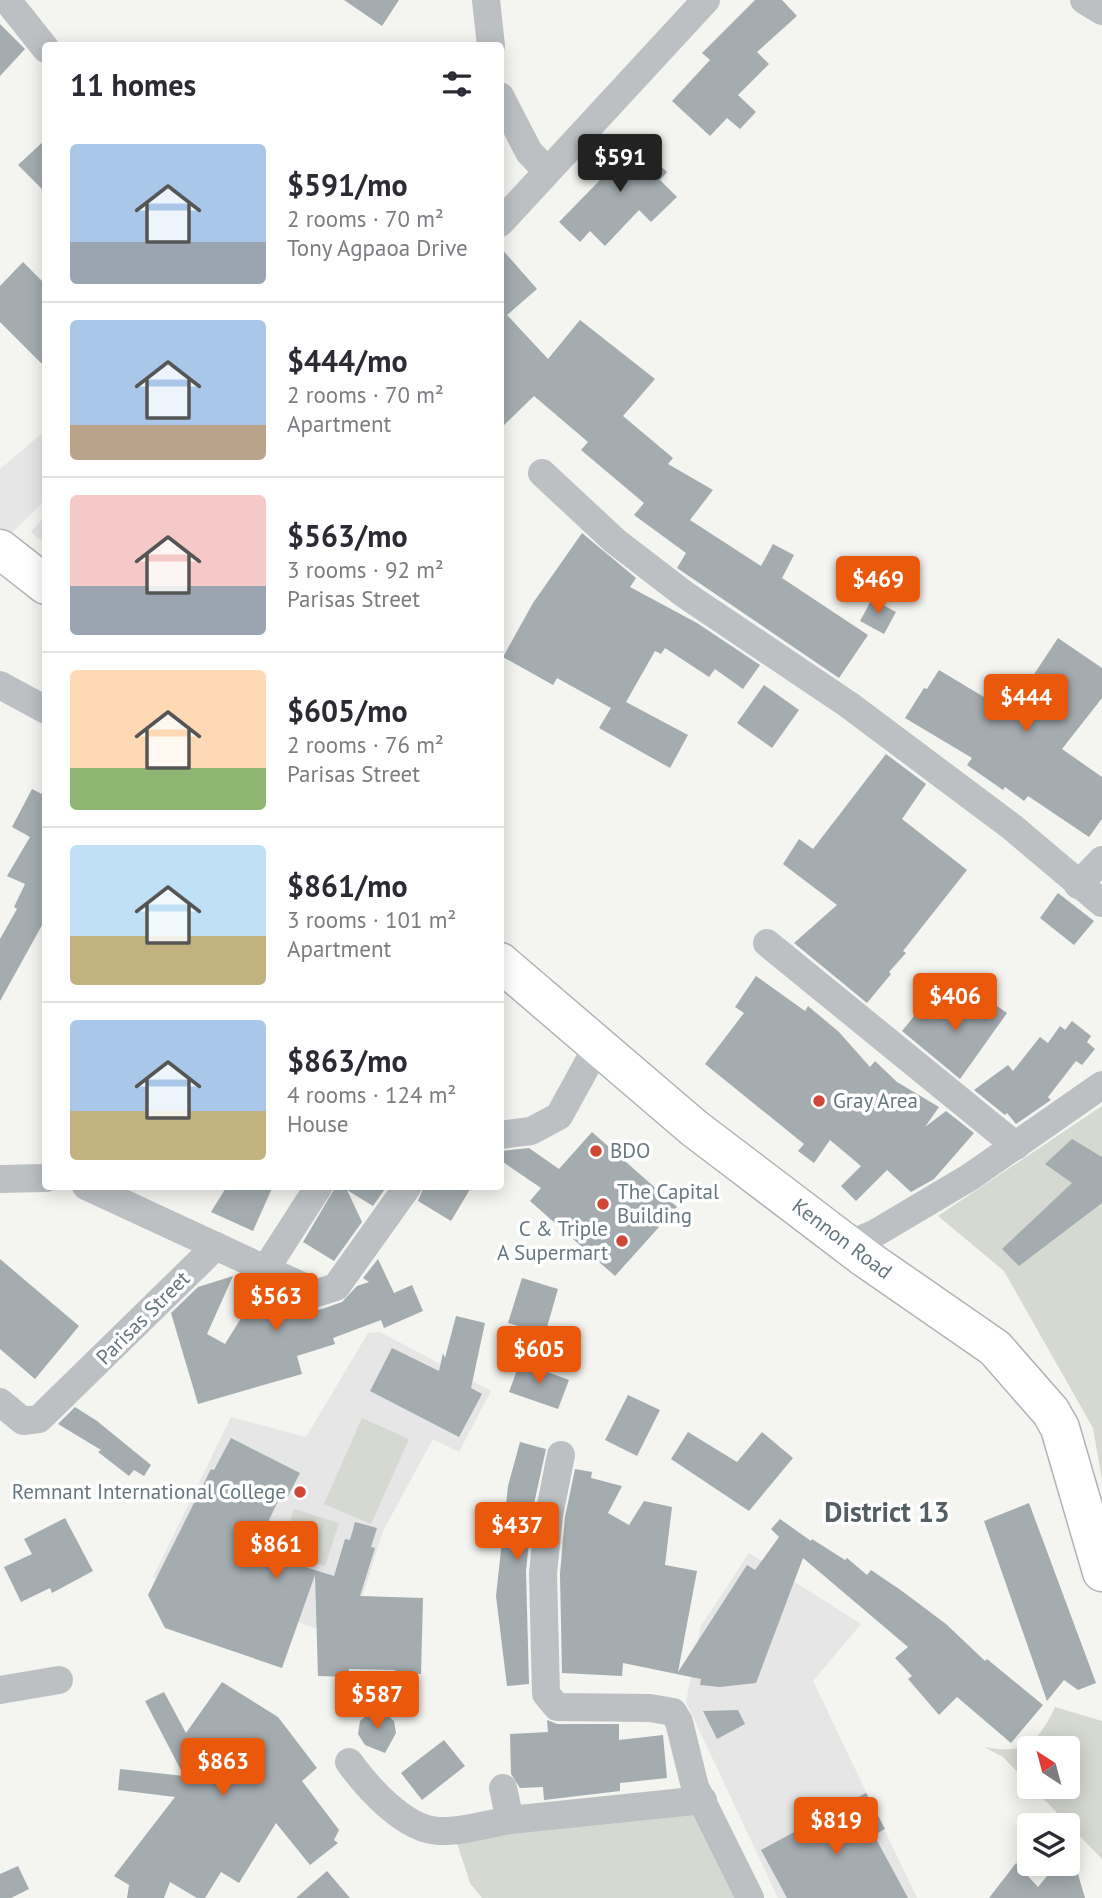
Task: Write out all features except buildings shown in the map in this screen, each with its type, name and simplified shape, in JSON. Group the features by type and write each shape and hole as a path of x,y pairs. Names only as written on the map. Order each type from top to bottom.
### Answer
{"highway":[{"path":"0,548 42,582"},
{"name":"Kennon Road","path":"504,965 694,1128 862,1245 995,1348 1051,1412 1065,1443 1102,1572"}],"street":[{"path":"7,0 42,44"},
{"path":"486,0 491,42"},
{"path":"1084,0 1102,11"},
{"path":"504,219 694,6"},
{"path":"504,104 529,152 547,171"},
{"path":"542,473 615,541 684,594 849,705 1012,827 1102,903"},
{"path":"0,685 42,708"},
{"path":"1078,885 1102,860"},
{"path":"767,943 1016,1146"},
{"path":"504,1134 531,1131 559,1116 598,1045"},
{"path":"862,1245 1016,1146 1102,1085"},
{"path":"0,1179 42,1178"},
{"path":"95,1190 308,1291 330,1291 348,1273 405,1190"},
{"path":"265,1270 316,1190"},
{"name":"Parisas Street","path":"0,1402 23,1421 39,1419 216,1246"},
{"path":"561,1455 549,1514 543,1573 546,1694 557,1707 650,1708 673,1712 679,1722 692,1776 750,1898"},
{"path":"0,1690 59,1680"},
{"path":"349,1762 367,1787 386,1803 422,1826 438,1831 510,1820 703,1800"},
{"path":"503,1788 510,1820"}],"shaded area":[{"path":"42,434 42,503 10,535 0,527 0,469"},
{"path":"42,519 42,541 31,532"},
{"path":"1102,1106 1102,1480 1093,1428 1004,1271 938,1216"},
{"name":"Remnant International College","path":"380,1332 491,1391 459,1452 433,1439 383,1531 349,1640 241,1602 230,1621 153,1577 231,1417 306,1437 368,1333"},
{"path":"362,1418 409,1439 371,1524 324,1504"},
{"path":"294,1509 339,1523 325,1566 280,1551"},
{"path":"749,1553 861,1624 813,1681 917,1898 778,1898 686,1702 701,1626"},
{"path":"1055,1707 1102,1721 1102,1859 1080,1836 1080,1813 1057,1813 1044,1799 1080,1799 1080,1736 1038,1736"},
{"path":"984,1747 998,1749 1017,1748 1017,1772 1003,1757"},
{"path":"705,1805 737,1898 482,1898 470,1883 455,1837"}],"place":[{"name":"Gray Area","path":"819,1101"},
{"name":"BDO","path":"596,1151"},
{"name":"The Capital Building","path":"603,1204"},
{"name":"C & Triple A Supermart","path":"622,1241"},
{"name":"Remnant International College","path":"300,1492"}],"district":[{"name":"District 13","path":"887,1512"}]}
